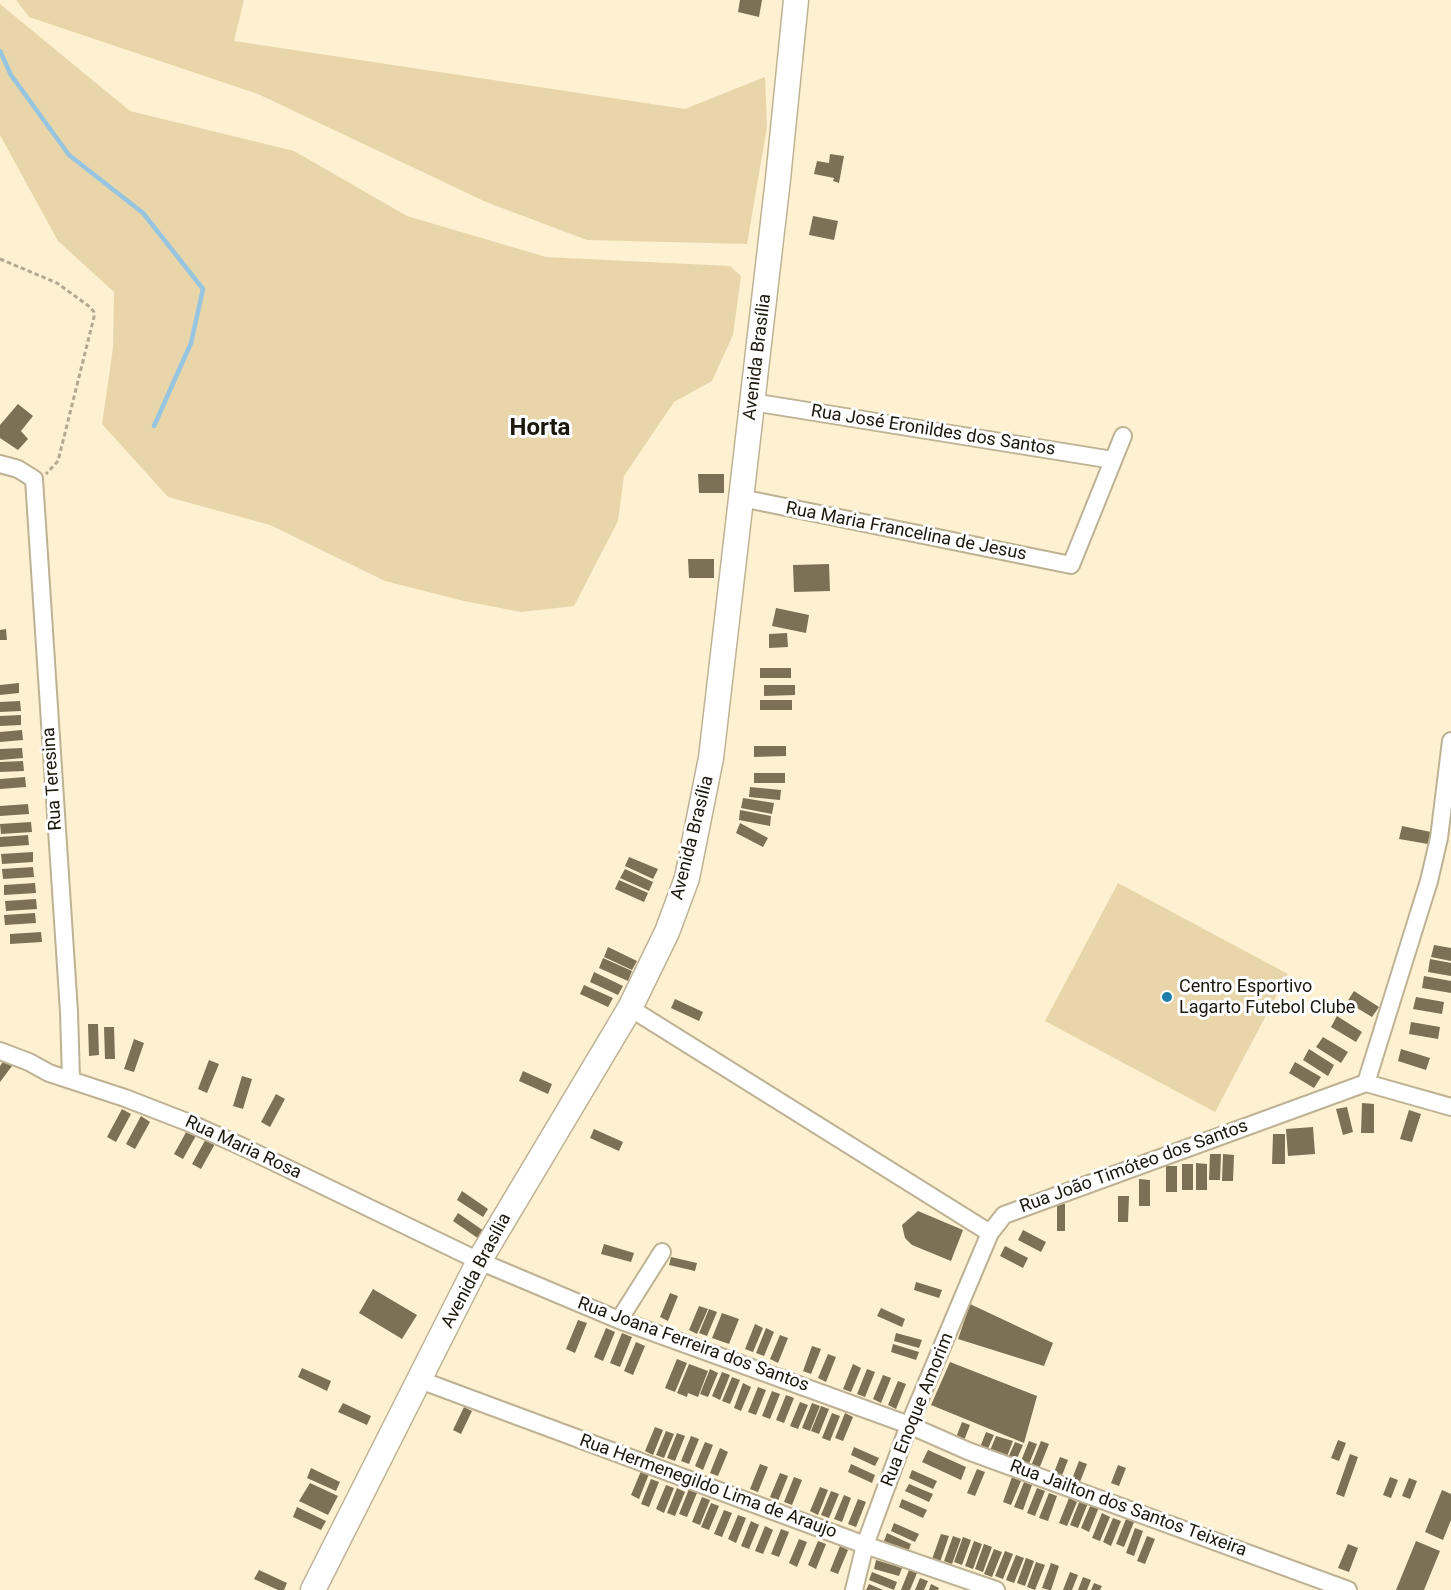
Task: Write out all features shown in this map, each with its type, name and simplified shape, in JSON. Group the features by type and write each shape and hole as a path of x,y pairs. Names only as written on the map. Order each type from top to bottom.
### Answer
{"main road":[{"name":"Avenida Brasília","path":"313,1590 479,1261 630,1008 667,932 687,878 711,758 753,402 796,0"}],"street":[{"name":"Rua José Eronildes dos Santos","path":"753,402 1113,460"},
{"path":"1113,460 1123,436"},
{"name":"Rua Maria Francelina de Jesus","path":"741,498 1071,565 1113,460"},
{"path":"0,464 18,469 34,478"},
{"name":"Rua Teresina","path":"34,478 69,1012 71,1079"},
{"path":"1451,741 1439,838 1429,881 1366,1083 1451,1107"},
{"path":"630,1008 990,1233"},
{"name":"Rua Maria Rosa","path":"0,1051 30,1062 49,1073 136,1102 241,1146 479,1261"},
{"name":"Rua João Timóteo dos Santos","path":"990,1233 1004,1215 1026,1205 1366,1083"},
{"name":"Rua Enoque Amorim","path":"854,1590 865,1545 909,1425 990,1233"},
{"path":"619,1320 662,1252"},
{"name":"Rua Joana Ferreira dos Santos","path":"479,1261 619,1320 909,1425"},
{"name":"Rua Hermenegildo Lima de Araujo","path":"420,1380 865,1545 996,1590"},
{"name":"Rua Jailton dos Santos Teixeira","path":"909,1425 968,1451 1348,1590"}],"path":[{"path":"0,259 57,283 94,312 58,461 43,476 34,478"}],"shaded area":[{"path":"16,0 244,0 234,41 685,109 765,77 767,127 747,244 587,240 486,202 258,94 29,17"},
{"path":"0,4 130,111 294,151 407,216 546,257 730,266 741,276 733,335 712,381 674,402 624,476 618,521 574,606 521,612 464,601 385,581 270,525 168,497 102,424 113,348 114,292 58,241 0,135"},
{"name":"Centro Esportivo Lagarto Futebol Clube","path":"1118,883 1288,974 1215,1112 1045,1021"}],"building":[{"path":"740,0 762,0 759,17 738,12"},
{"path":"830,154 844,156 839,183 833,181 834,178 814,174 817,161 829,163"},
{"path":"813,216 838,221 834,240 809,235"},
{"path":"18,404 33,416 21,431 28,439 18,450 0,438 0,425"},
{"path":"698,474 724,474 724,493 699,493"},
{"path":"688,559 714,559 714,578 689,578"},
{"path":"829,564 830,591 794,592 793,565"},
{"path":"776,608 809,615 806,633 772,626"},
{"path":"6,629 7,640 0,640 0,630"},
{"path":"787,633 788,647 769,648 769,634"},
{"path":"760,668 791,668 791,678 760,678"},
{"path":"19,683 19,693 0,695 0,685"},
{"path":"764,685 795,685 795,695 764,696"},
{"path":"760,700 792,700 792,710 760,710"},
{"path":"20,701 21,711 0,712 0,702"},
{"path":"21,715 21,725 0,726 0,716"},
{"path":"22,730 23,740 0,742 0,732"},
{"path":"754,746 786,746 786,756 754,757"},
{"path":"22,748 23,758 0,760 0,749"},
{"path":"23,761 24,771 0,772 0,762"},
{"path":"754,773 785,773 785,783 754,783"},
{"path":"25,777 26,787 0,789 0,779"},
{"path":"750,787 781,790 780,800 749,797"},
{"path":"743,798 774,803 772,814 741,808"},
{"path":"28,804 29,814 0,816 0,806"},
{"path":"740,810 771,816 770,826 739,820"},
{"path":"31,822 32,832 1,834 0,824"},
{"path":"740,823 768,838 763,847 736,833"},
{"path":"1402,826 1431,832 1428,844 1399,839"},
{"path":"28,835 29,845 0,847 0,837"},
{"path":"33,852 33,862 2,864 1,854"},
{"path":"629,857 658,869 653,879 625,866"},
{"path":"33,867 34,877 3,879 2,869"},
{"path":"625,869 653,882 649,891 620,878"},
{"path":"619,880 648,893 644,902 615,889"},
{"path":"35,883 36,893 4,895 4,885"},
{"path":"36,899 37,909 6,911 5,901"},
{"path":"35,913 36,923 5,925 4,915"},
{"path":"41,932 42,942 10,944 10,934"},
{"path":"1434,945 1451,948 1451,961 1431,957"},
{"path":"608,947 637,961 632,970 604,957"},
{"path":"603,958 632,971 628,981 599,968"},
{"path":"1430,959 1451,963 1451,976 1428,972"},
{"path":"594,972 623,986 618,995 590,982"},
{"path":"1424,976 1451,981 1451,993 1422,988"},
{"path":"584,985 613,998 608,1007 580,994"},
{"path":"1354,991 1379,1007 1372,1017 1347,1002"},
{"path":"1416,997 1444,1002 1442,1014 1413,1009"},
{"path":"675,999 703,1012 699,1021 671,1008"},
{"path":"1337,1016 1362,1032 1356,1042 1331,1027"},
{"path":"1411,1022 1440,1027 1438,1039 1409,1034"},
{"path":"88,1024 98,1024 99,1055 89,1056"},
{"path":"104,1027 114,1027 115,1059 105,1059"},
{"path":"1323,1037 1348,1052 1341,1063 1316,1047"},
{"path":"134,1039 144,1043 134,1072 124,1069"},
{"path":"1309,1049 1334,1065 1328,1076 1303,1060"},
{"path":"1401,1049 1430,1058 1426,1070 1398,1061"},
{"path":"7,1056 15,1062 0,1082 0,1066"},
{"path":"209,1060 219,1064 207,1093 198,1089"},
{"path":"1295,1062 1321,1077 1314,1088 1289,1073"},
{"path":"523,1071 552,1084 548,1094 519,1081"},
{"path":"242,1076 252,1079 243,1109 233,1106"},
{"path":"276,1094 285,1099 270,1127 261,1122"},
{"path":"1362,1103 1374,1104 1374,1133 1361,1133"},
{"path":"1347,1107 1353,1132 1343,1135 1336,1109"},
{"path":"122,1109 131,1114 116,1142 107,1137"},
{"path":"1409,1110 1421,1114 1412,1142 1400,1139"},
{"path":"141,1116 150,1122 135,1149 126,1144"},
{"path":"189,1127 198,1132 183,1159 174,1154"},
{"path":"1313,1127 1315,1154 1288,1156 1286,1129"},
{"path":"594,1129 623,1142 619,1151 590,1138"},
{"path":"1273,1134 1285,1134 1285,1164 1272,1164"},
{"path":"207,1137 216,1142 201,1169 192,1164"},
{"path":"1210,1154 1221,1154 1220,1180 1209,1180"},
{"path":"1223,1154 1234,1155 1233,1181 1222,1181"},
{"path":"1196,1163 1207,1164 1207,1190 1196,1190"},
{"path":"1182,1164 1193,1164 1193,1190 1182,1190"},
{"path":"1166,1166 1177,1166 1177,1192 1166,1192"},
{"path":"1139,1179 1150,1180 1150,1206 1139,1206"},
{"path":"462,1191 488,1209 483,1217 457,1200"},
{"path":"1118,1196 1129,1196 1128,1222 1118,1222"},
{"path":"1057,1204 1065,1204 1065,1231 1057,1231"},
{"path":"918,1211 963,1230 951,1261 912,1245 905,1238 902,1225"},
{"path":"458,1213 484,1231 479,1239 453,1221"},
{"path":"1023,1230 1046,1242 1041,1252 1018,1240"},
{"path":"604,1244 634,1253 631,1262 601,1254"},
{"path":"1005,1246 1028,1258 1023,1268 1000,1256"},
{"path":"671,1257 697,1263 695,1271 669,1265"},
{"path":"916,1282 942,1290 939,1298 914,1290"},
{"path":"373,1289 417,1315 402,1339 359,1313"},
{"path":"670,1293 678,1296 668,1321 660,1317"},
{"path":"970,1304 1053,1343 1044,1366 958,1339"},
{"path":"699,1306 708,1309 697,1334 689,1330"},
{"path":"881,1308 905,1319 902,1327 877,1316"},
{"path":"709,1309 717,1312 707,1336 699,1333"},
{"path":"722,1313 739,1319 729,1344 712,1338"},
{"path":"578,1320 587,1323 575,1353 566,1349"},
{"path":"755,1324 763,1328 753,1352 745,1349"},
{"path":"606,1328 615,1332 603,1361 594,1357"},
{"path":"766,1328 774,1332 764,1356 756,1353"},
{"path":"622,1333 632,1337 620,1367 610,1363"},
{"path":"896,1333 922,1340 919,1348 894,1341"},
{"path":"780,1335 788,1338 778,1363 770,1359"},
{"path":"636,1342 645,1346 633,1375 624,1371"},
{"path":"893,1344 919,1352 916,1360 891,1352"},
{"path":"812,1346 821,1349 811,1374 803,1371"},
{"path":"828,1354 836,1357 826,1382 818,1378"},
{"path":"677,1359 687,1363 675,1392 665,1388"},
{"path":"950,1362 1037,1396 1024,1443 931,1405"},
{"path":"689,1364 708,1371 698,1397 688,1393 687,1397 677,1393"},
{"path":"853,1364 861,1368 851,1392 843,1389"},
{"path":"302,1368 331,1381 327,1391 298,1377"},
{"path":"710,1369 718,1373 708,1397 700,1394"},
{"path":"867,1369 875,1372 865,1397 857,1394"},
{"path":"722,1372 730,1375 720,1400 712,1396"},
{"path":"883,1375 891,1378 881,1403 873,1399"},
{"path":"732,1377 740,1380 730,1404 722,1401"},
{"path":"898,1381 906,1384 896,1409 888,1405"},
{"path":"743,1383 751,1387 741,1411 734,1408"},
{"path":"758,1387 766,1390 756,1415 748,1412"},
{"path":"772,1391 780,1394 770,1419 762,1416"},
{"path":"786,1395 794,1398 784,1423 776,1420"},
{"path":"800,1402 808,1405 798,1429 790,1426"},
{"path":"343,1403 371,1416 367,1425 338,1412"},
{"path":"812,1403 820,1406 810,1431 802,1428"},
{"path":"821,1406 829,1409 819,1434 811,1431"},
{"path":"464,1407 472,1411 461,1434 453,1430"},
{"path":"832,1413 840,1416 830,1441 822,1438"},
{"path":"845,1413 853,1417 843,1441 835,1438"},
{"path":"962,1422 970,1425 963,1443 955,1440"},
{"path":"655,1427 663,1430 653,1455 645,1451"},
{"path":"666,1431 674,1434 664,1458 656,1455"},
{"path":"986,1432 994,1435 986,1453 979,1450"},
{"path":"677,1433 685,1436 675,1461 667,1458"},
{"path":"691,1436 699,1439 689,1464 681,1461"},
{"path":"996,1436 1013,1441 1006,1459 989,1453"},
{"path":"1338,1440 1346,1443 1339,1461 1331,1458"},
{"path":"1029,1441 1037,1444 1027,1469 1019,1466"},
{"path":"1041,1441 1049,1444 1039,1469 1031,1466"},
{"path":"705,1442 713,1445 703,1470 695,1466"},
{"path":"1015,1442 1023,1445 1015,1463 1007,1460"},
{"path":"854,1447 879,1458 875,1466 851,1455"},
{"path":"720,1448 728,1452 718,1476 710,1473"},
{"path":"928,1450 966,1467 961,1480 922,1462"},
{"path":"1350,1454 1358,1457 1344,1497 1336,1494"},
{"path":"1060,1457 1068,1460 1061,1478 1053,1475"},
{"path":"1079,1461 1087,1464 1080,1482 1072,1479"},
{"path":"760,1464 768,1467 758,1492 750,1489"},
{"path":"851,1464 875,1475 872,1483 848,1472"},
{"path":"1118,1465 1126,1468 1119,1486 1111,1483"},
{"path":"311,1468 340,1482 336,1491 307,1478"},
{"path":"977,1469 985,1472 975,1496 967,1493"},
{"path":"912,1470 937,1481 933,1489 909,1478"},
{"path":"641,1471 649,1474 639,1499 631,1495"},
{"path":"780,1473 788,1476 778,1501 770,1497"},
{"path":"794,1477 802,1480 792,1505 784,1502"},
{"path":"1012,1477 1021,1481 1011,1505 1003,1502"},
{"path":"1390,1477 1398,1480 1391,1498 1383,1495"},
{"path":"1409,1478 1417,1481 1410,1499 1402,1496"},
{"path":"651,1479 659,1482 649,1507 641,1504"},
{"path":"1024,1482 1032,1485 1023,1510 1014,1507"},
{"path":"310,1483 338,1496 328,1515 299,1501"},
{"path":"909,1484 933,1494 929,1502 905,1491"},
{"path":"666,1485 674,1488 664,1513 656,1509"},
{"path":"820,1487 828,1490 818,1515 810,1511"},
{"path":"677,1488 685,1492 675,1516 667,1513"},
{"path":"1037,1488 1045,1491 1035,1516 1027,1513"},
{"path":"689,1489 697,1493 687,1517 679,1514"},
{"path":"1442,1490 1451,1494 1451,1520 1443,1540 1425,1532"},
{"path":"831,1491 839,1494 829,1518 821,1515"},
{"path":"1049,1493 1057,1496 1048,1521 1039,1518"},
{"path":"844,1495 851,1498 842,1522 834,1519"},
{"path":"702,1497 710,1500 700,1525 692,1522"},
{"path":"1069,1498 1077,1502 1067,1526 1059,1523"},
{"path":"858,1499 866,1502 856,1527 848,1524"},
{"path":"902,1499 927,1510 923,1518 899,1507"},
{"path":"1080,1500 1088,1503 1078,1528 1070,1525"},
{"path":"711,1503 719,1506 709,1530 701,1527"},
{"path":"1091,1504 1099,1507 1089,1532 1081,1528"},
{"path":"297,1507 326,1521 321,1530 293,1517"},
{"path":"724,1510 732,1513 722,1537 714,1534"},
{"path":"1102,1513 1110,1517 1100,1541 1092,1538"},
{"path":"738,1515 746,1518 736,1543 728,1539"},
{"path":"1113,1518 1121,1521 1111,1546 1103,1542"},
{"path":"1126,1519 1134,1522 1124,1547 1116,1544"},
{"path":"751,1521 759,1525 749,1549 741,1546"},
{"path":"894,1523 919,1534 915,1542 891,1531"},
{"path":"765,1526 773,1530 763,1554 755,1551"},
{"path":"1135,1528 1143,1531 1134,1556 1126,1553"},
{"path":"781,1529 789,1532 779,1557 771,1554"},
{"path":"887,1533 911,1544 908,1552 884,1541"},
{"path":"941,1534 949,1536 940,1562 932,1559"},
{"path":"953,1536 961,1539 952,1564 944,1561"},
{"path":"1147,1536 1155,1539 1145,1564 1137,1561"},
{"path":"963,1537 971,1540 962,1565 954,1562"},
{"path":"799,1539 807,1542 797,1567 789,1563"},
{"path":"818,1541 826,1544 816,1569 808,1565"},
{"path":"974,1541 982,1544 973,1569 965,1566"},
{"path":"1416,1541 1440,1551 1424,1590 1396,1590"},
{"path":"984,1544 992,1547 983,1572 975,1569"},
{"path":"1348,1544 1358,1548 1349,1572 1338,1568"},
{"path":"840,1546 848,1550 838,1574 830,1571"},
{"path":"994,1549 1002,1552 992,1577 984,1574"},
{"path":"1005,1551 1013,1554 1003,1579 995,1576"},
{"path":"1016,1555 1024,1558 1014,1583 1006,1580"},
{"path":"1026,1558 1034,1561 1025,1586 1017,1583"},
{"path":"876,1560 902,1568 899,1576 874,1569"},
{"path":"1036,1562 1045,1565 1035,1590 1027,1587"},
{"path":"1051,1563 1059,1566 1051,1590 1049,1590 1042,1588"},
{"path":"259,1570 287,1583 284,1590 278,1590 254,1579"},
{"path":"909,1570 917,1573 910,1590 901,1590"},
{"path":"872,1572 897,1582 894,1590 869,1580"},
{"path":"1070,1572 1078,1575 1072,1590 1063,1590"},
{"path":"1083,1577 1091,1580 1087,1590 1078,1590"},
{"path":"920,1578 928,1581 924,1590 915,1590"},
{"path":"1094,1583 1102,1586 1100,1590 1091,1590"},
{"path":"869,1584 883,1590 866,1590"},
{"path":"931,1584 939,1588 938,1590 929,1590"}],"waterway":[{"path":"0,51 11,75 69,155 143,213 203,289 191,343 154,426"}],"place":[{"name":"Centro Esportivo Lagarto Futebol Clube","path":"1167,997"}],"district":[{"name":"Horta","path":"540,429"}]}
